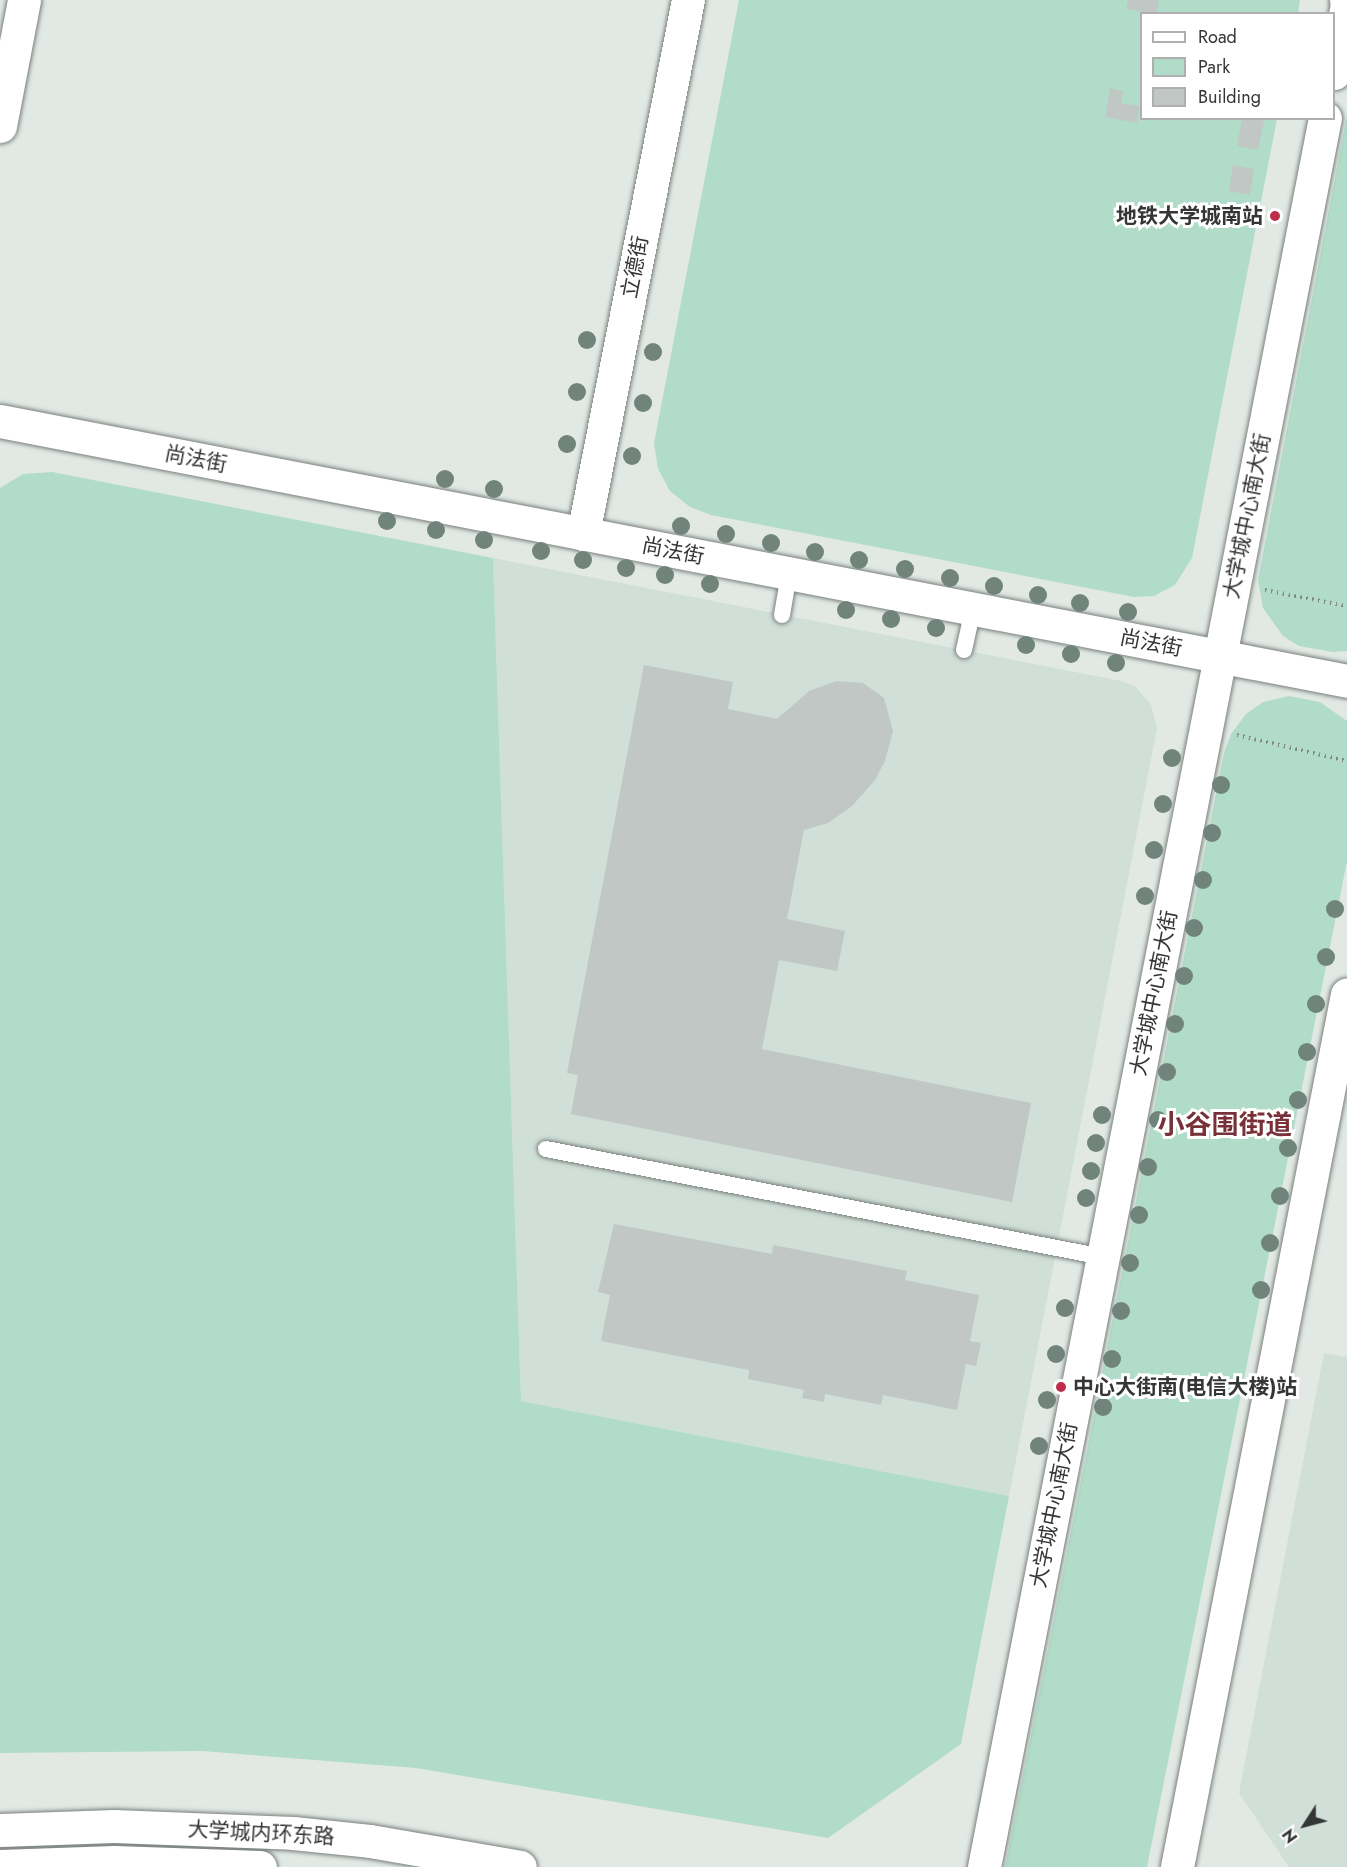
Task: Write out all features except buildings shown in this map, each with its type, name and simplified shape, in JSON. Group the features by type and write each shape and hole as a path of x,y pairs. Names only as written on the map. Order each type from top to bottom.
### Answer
{"main road":[{"path":"0,126 24,0"},
{"name":"立德街","path":"583,534 688,0"},
{"path":"1335,68 1347,3"},
{"name":"大学城中心南大街","path":"984,1867 1325,120"},
{"name":"尚法街","path":"0,421 1347,681"},
{"path":"1177,1867 1347,998"},
{"name":"大学城内环东路","path":"0,1830 114,1826 292,1833 370,1841 520,1867"},
{"name":"大学城内环东路","path":"10,1866 114,1862 261,1867"}],"lane":[{"path":"782,615 789,573"},
{"path":"964,650 973,609"},
{"path":"546,1149 1102,1257"}],"path":[{"path":"1259,588 1347,606"},
{"path":"1231,734 1347,761"}],"shaded area":[{"path":"493,558 1121,681 1136,687 1151,705 1157,728 1009,1496 521,1401"},
{"path":"1324,1353 1347,1357 1347,1867 1289,1867 1239,1793"}],"green space":[{"path":"739,0 1300,0 1298,12 1140,12 1140,120 1277,120 1192,558 1175,585 1154,596 1134,597 711,515 690,507 670,491 658,469 654,443"},
{"path":"1347,115 1347,651 1333,652 1299,646 1283,636 1263,608 1258,580"},
{"path":"52,472 493,558 521,1401 1009,1496 961,1744 828,1838 416,1768 202,1751 0,1753 0,488 23,474"},
{"path":"1289,696 1320,702 1347,721 1347,861 1147,1867 1005,1867 1224,753 1231,734 1246,714 1263,702"}],"place":[{"name":"地铁大学城南站","path":"1275,216"},
{"name":"中心大街南(电信大楼)站","path":"1061,1387"}],"district":[{"name":"小谷围街道","path":"1225,1125"}]}
